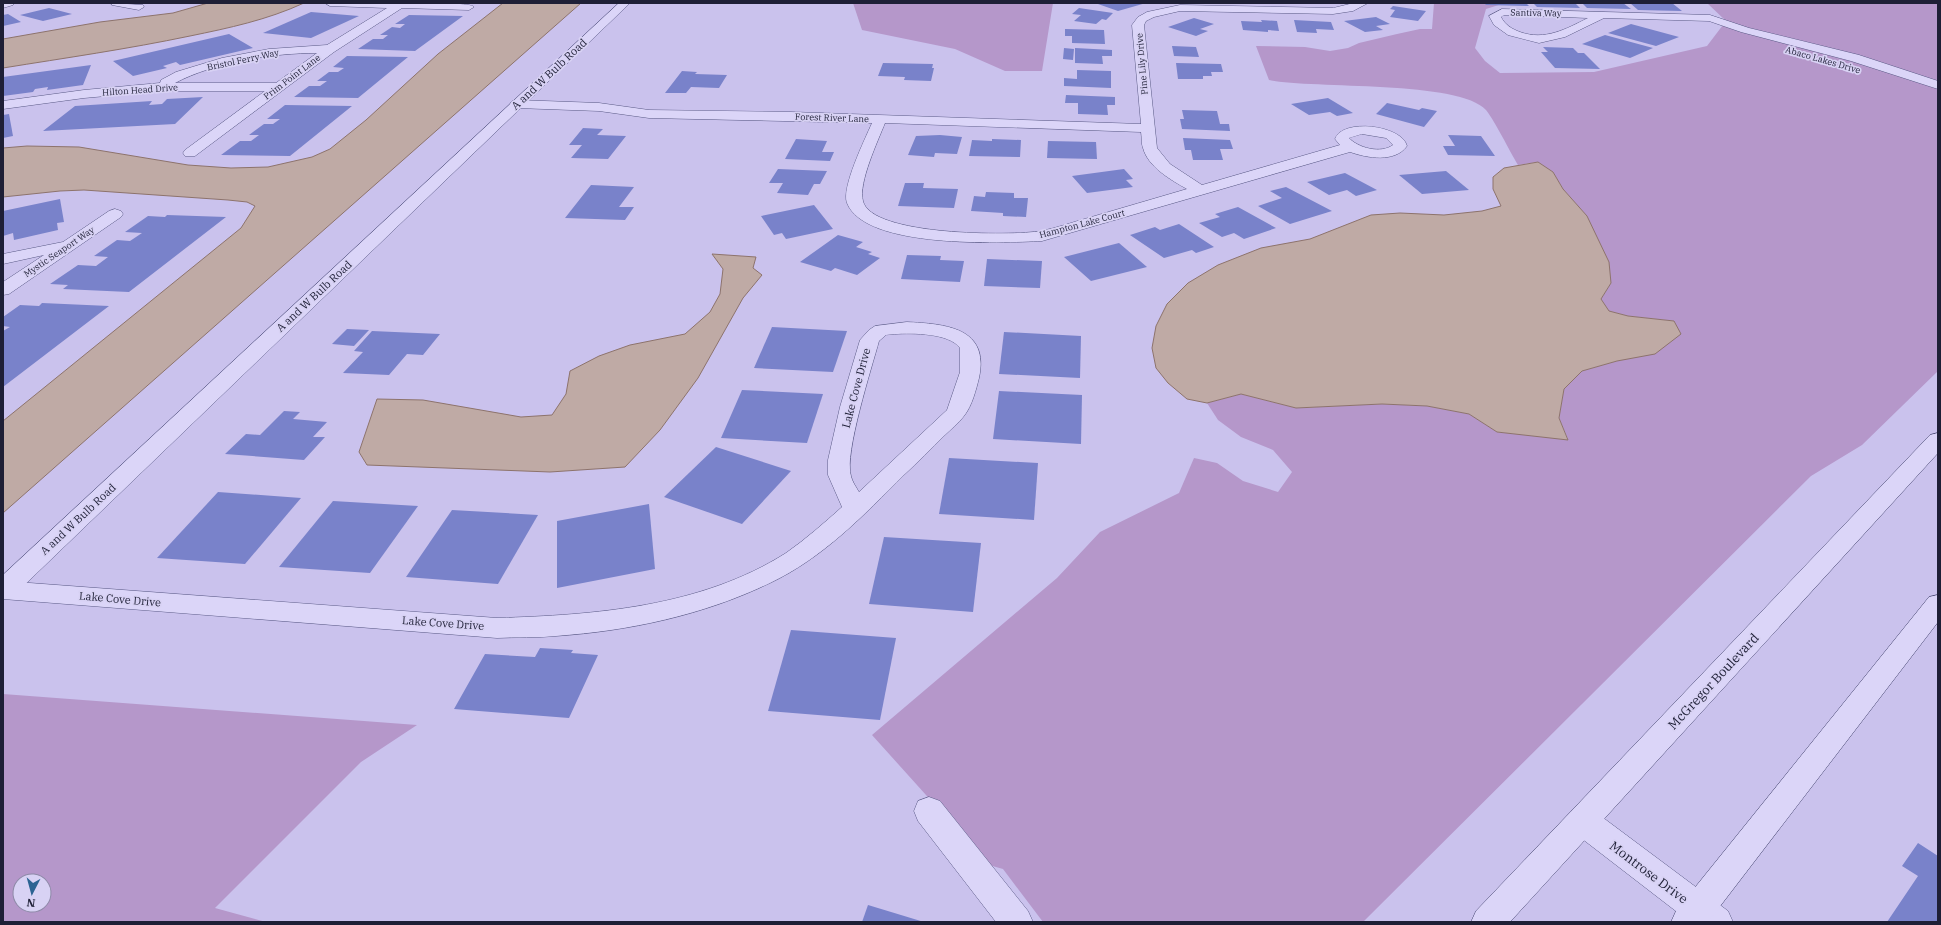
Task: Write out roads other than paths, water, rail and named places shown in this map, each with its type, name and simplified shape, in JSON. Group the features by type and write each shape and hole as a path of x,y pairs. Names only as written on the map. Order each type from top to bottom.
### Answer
{"street":[{"path":"3,5 9,3"},
{"path":"116,3 139,7"},
{"path":"330,3 469,7"},
{"name":"A and W Bulb Road","path":"3,590 625,3"},
{"name":"Pine Lily Drive","path":"1199,190 1162,166 1153,157 1150,148 1138,25 1142,19 1151,14 1180,8 1327,11 1349,9 1362,3"},
{"name":"Prim Point Lane","path":"190,153 330,49 398,6"},
{"name":"Abaco Lakes Drive","path":"1695,7 1715,23 1740,35 1935,91"},
{"name":"Santiva Way","path":"1602,14 1554,37 1542,39 1522,37 1509,32 1495,16 1502,12 1512,12 1602,14 1710,18"},
{"name":"Bristol Ferry Way","path":"161,87 188,72 237,60 298,49 330,49"},
{"name":"Hilton Head Drive","path":"3,105 84,94 161,87 278,87"},
{"name":"Forest River Lane","path":"517,104 599,107 649,114 728,114 1148,128"},
{"name":"Hampton Lake Court","path":"880,119 856,182 853,193 855,204 864,215 879,224 898,230 944,235 1017,238 1042,236 1350,147"},
{"name":"Mystic Seaport Way","path":"3,290 115,214"},
{"path":"3,259 70,244"},
{"name":"Lake Cove Drive","path":"3,590 496,628 564,626 622,618 691,604 747,584 787,564 824,537 855,509 956,413 964,398 971,368 970,349 966,342 956,336 938,331 912,328 888,328 877,332 870,340 850,408 839,460 839,475 855,509"},
{"name":"McGregor Boulevard","path":"1488,922 1938,440"},
{"path":"1701,918 1938,604"},
{"path":"929,811 1016,922"},
{"name":"Montrose Drive","path":"1583,821 1701,918"}]}
